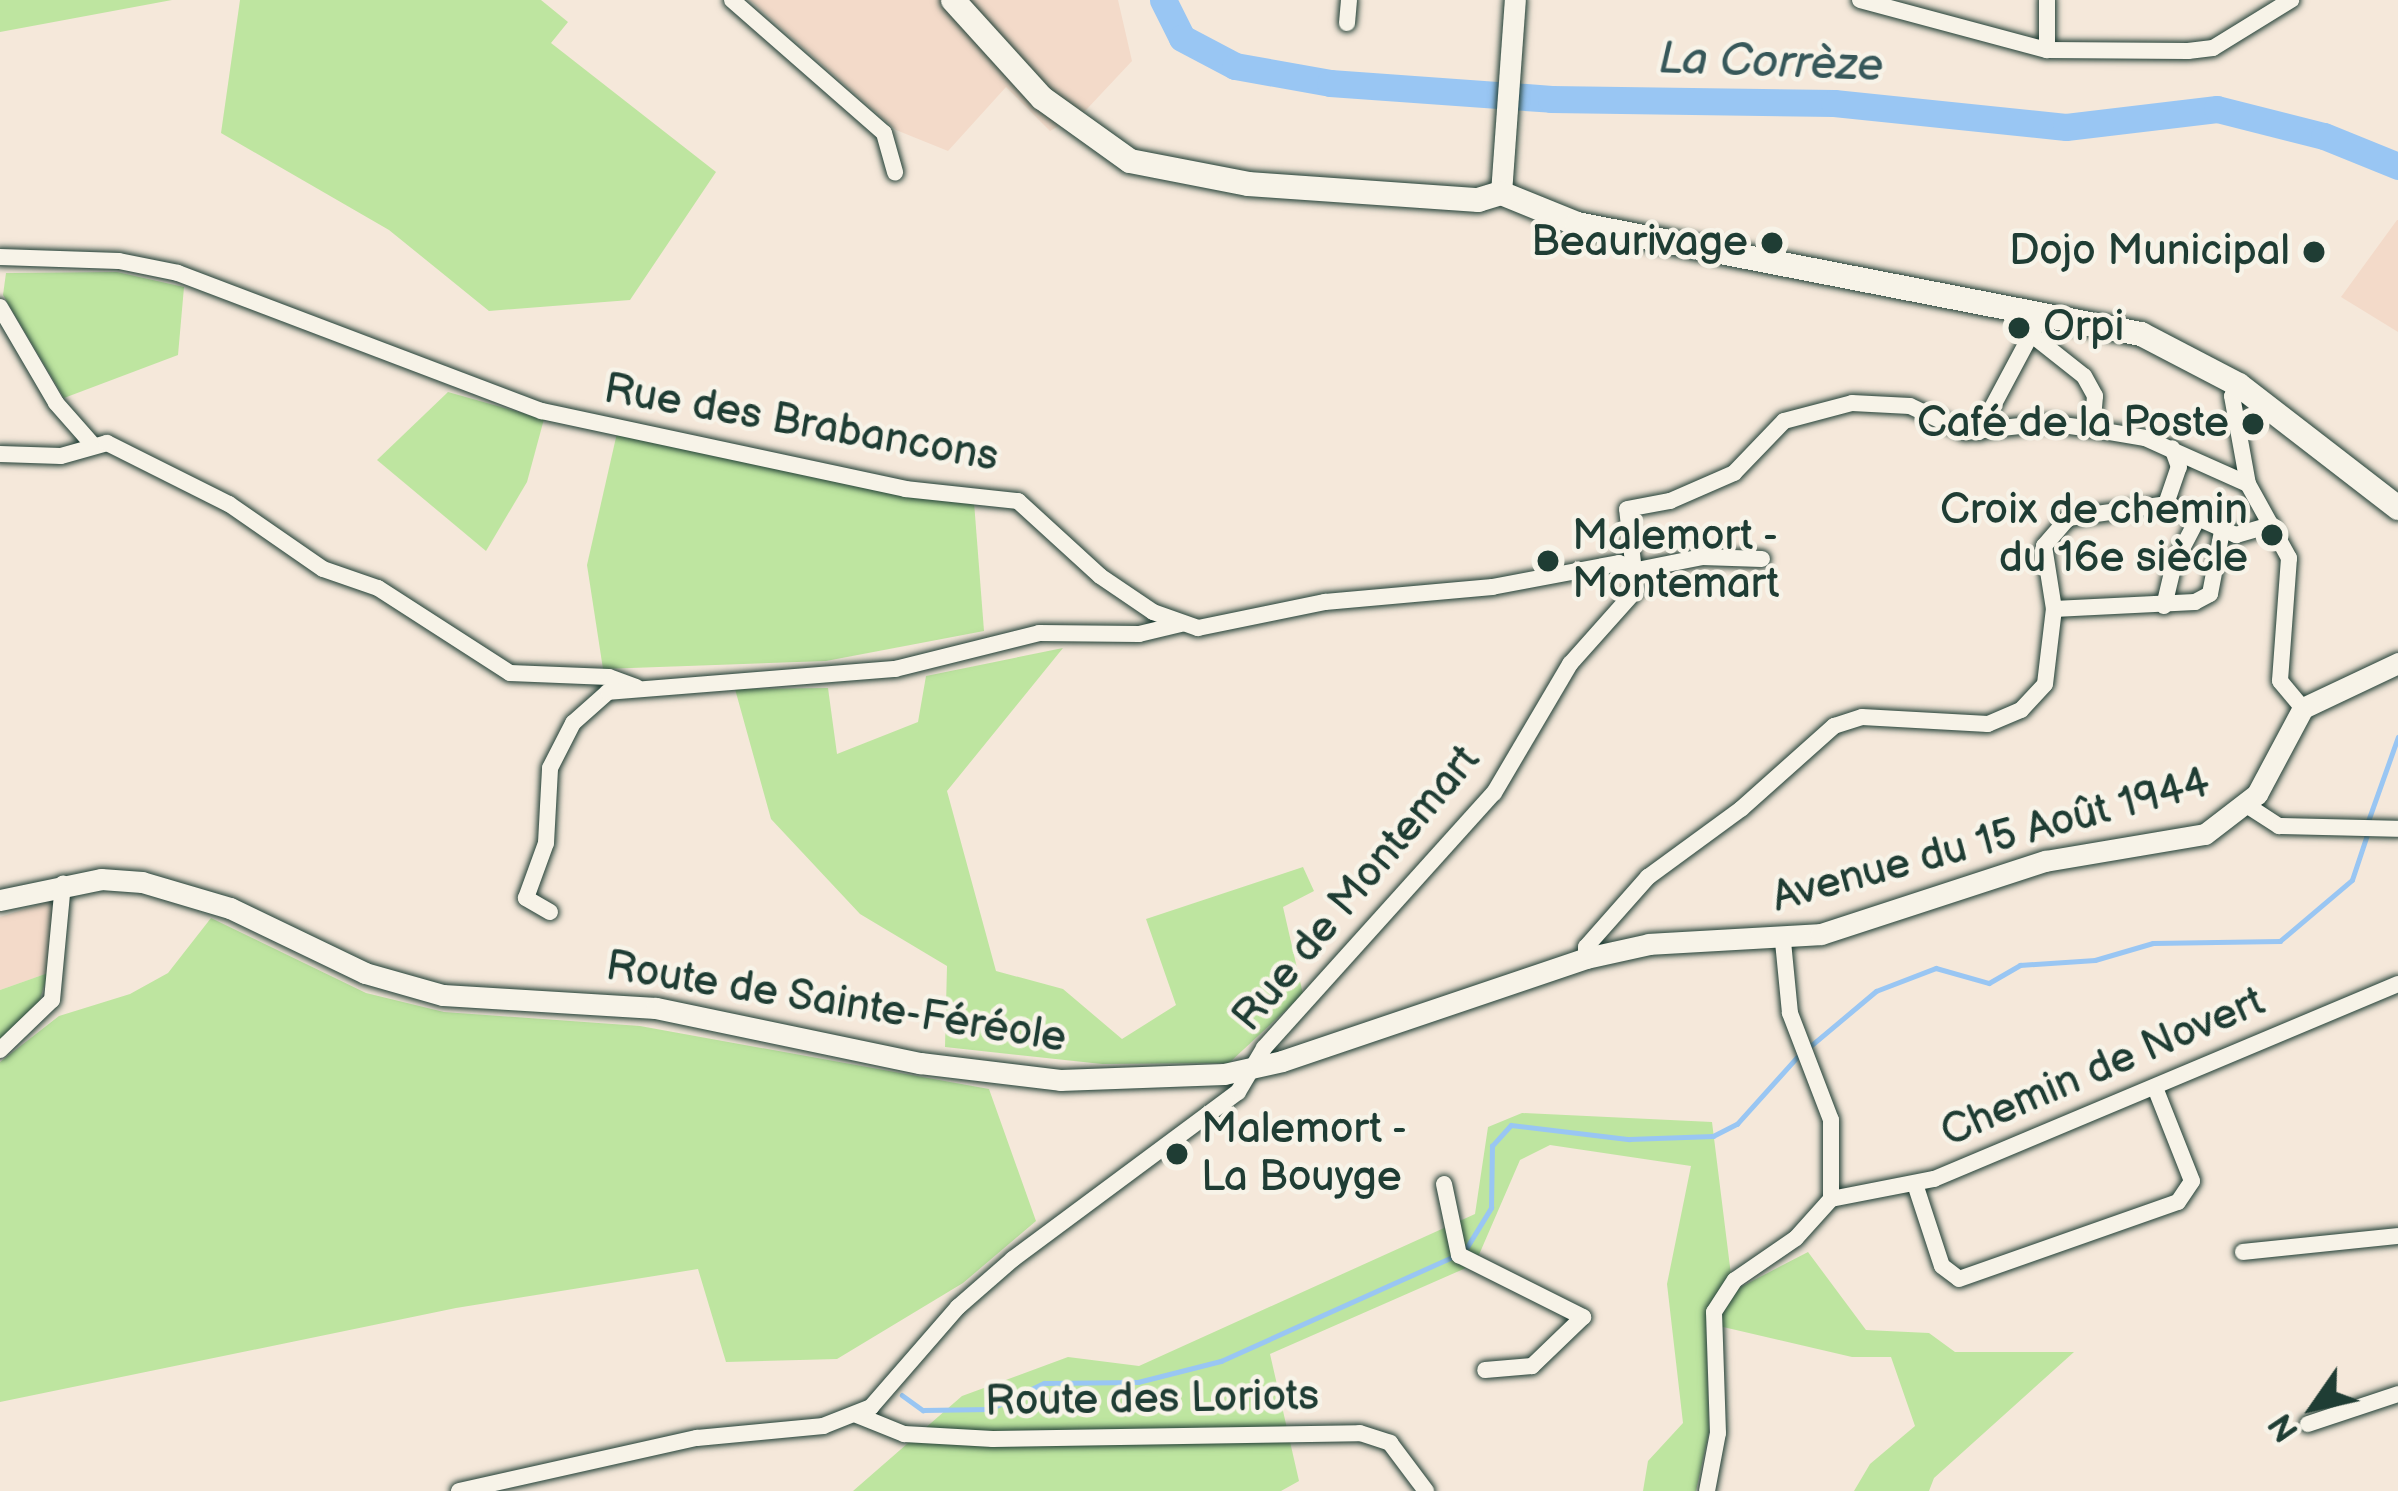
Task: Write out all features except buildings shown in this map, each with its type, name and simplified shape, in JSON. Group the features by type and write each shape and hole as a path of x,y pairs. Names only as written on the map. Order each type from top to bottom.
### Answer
{"main road":[{"path":"952,0 1042,98 1130,161 1248,184 1478,200 1501,193 1577,224 2037,325 2165,341 2239,385 2398,508"},
{"path":"1501,193 1508,164 1515,12"},
{"path":"2248,806 2303,708 2398,663"},
{"name":"Avenue du 15 Août 1944","path":"1253,1069 1586,958 1649,944 1783,941 1869,922 2045,861 2205,834 2248,806"},
{"name":"Route de Sainte-Féréole","path":"0,900 101,879 180,890 364,973 443,995 656,1008 920,1063 1060,1080 1253,1069"}],"street":[{"path":"732,0 884,133 895,172"},
{"path":"1347,22 1349,0"},
{"path":"1860,0 2047,50 2212,48 2291,0"},
{"path":"2047,0 2047,50"},
{"name":"Rue des Brabancons","path":"0,257 119,261 178,273 542,411 905,489 1018,501 1100,576 1180,624"},
{"path":"0,307 56,403 93,446"},
{"path":"1979,432 2037,325 2084,376 2095,397 2092,429"},
{"path":"2239,385 2232,397 2248,484 2289,558 2276,662 2280,681 2303,708"},
{"path":"1637,570 1627,509 1670,501 1734,473 1784,421 1852,403 1910,406 1979,432 2048,423 2092,429 2172,448 2248,484"},
{"path":"0,454 62,456 93,446 143,458 229,504 323,569 378,588 510,673 609,677 637,687"},
{"path":"2166,504 2180,467 2172,448"},
{"path":"1586,958 1586,947 1648,877 1741,809 1834,726 1862,717 1988,724 2021,710 2045,684 2054,610 2044,547 2068,518 2166,504 2222,531 2272,525"},
{"path":"2164,606 2174,565 2198,518"},
{"path":"2054,610 2164,606 2210,595 2222,531"},
{"path":"550,912 526,898 546,843 550,768 573,723 608,692 895,670 1039,633 1139,634 1180,624 1222,628 1325,602 1492,587 1619,563 1637,570 1702,557 1762,560"},
{"name":"Rue de Montemart","path":"857,1415 1012,1259 1238,1092 1494,793 1570,664 1636,590 1637,570"},
{"name":"Avenue du 15 Août 1944","path":"2248,806 2279,826 2389,829"},
{"path":"0,1050 30,1029 52,1000 63,884"},
{"path":"1708,1491 1718,1433 1714,1312 1735,1280 1796,1238 1831,1199 1831,1120 1811,1059 1798,1041 1783,941"},
{"name":"Chemin de Novert","path":"1831,1199 1916,1184 2156,1090 2398,984"},
{"path":"1916,1184 1942,1266 1959,1280 2178,1202 2192,1180 2156,1090"},
{"path":"1444,1184 1459,1255 1583,1317 1532,1366 1485,1370"},
{"path":"2243,1252 2398,1236"},
{"path":"2308,1424 2398,1394"},
{"path":"459,1491 697,1438 824,1426 857,1415"},
{"name":"Route des Loriots","path":"857,1415 904,1434 993,1439 1360,1433 1390,1443 1426,1491"}],"shaded area":[{"path":"750,0 1118,0 1132,61 1086,110 1050,131 1006,87 948,151 896,130"},
{"path":"2398,220 2398,332 2341,297"},
{"path":"53,900 48,973 0,990 0,917"}],"green space":[{"path":"0,0 172,0 0,32"},
{"path":"240,0 541,0 568,22 551,43 716,172 630,300 489,311 389,230 221,133"},
{"path":"117,272 184,287 178,355 64,398 3,295 6,273"},
{"path":"448,392 544,419 527,482 486,551 377,460"},
{"path":"617,433 974,502 984,631 826,661 603,669 587,565"},
{"path":"1063,648 947,791 996,971 1063,989 1122,1039 1176,1005 1146,919 1303,867 1314,891 1283,907 1303,994 1229,1063 1102,1064 945,1047 947,966 860,914 771,819 735,689 828,688 837,754 918,722 926,676"},
{"path":"211,918 366,993 444,1012 640,1026 989,1089 1036,1221 963,1283 837,1359 726,1362 698,1269 456,1308 0,1402 0,1062 59,1016 130,994 168,973"},
{"path":"48,973 38,1006 0,1044 0,990"},
{"path":"1522,1113 1712,1122 1733,1291 1808,1252 1866,1330 1929,1333 1955,1352 2074,1352 1934,1478 1929,1491 1854,1491 1870,1464 1915,1426 1891,1357 1852,1357 1706,1323 1709,1432 1696,1491 1643,1491 1648,1461 1683,1423 1667,1284 1691,1166 1550,1145 1520,1160 1475,1264 1270,1354 1299,1481 1281,1491 853,1491 962,1396 1068,1357 1139,1366 1475,1214 1488,1127"}],"waterway":[{"name":"La Corrèze","path":"1163,0 1182,38 1235,66 1330,83 1551,99 1834,103 2066,127 2217,109 2324,136 2398,166"},
{"path":"2367,824 2398,737"},
{"path":"1807,1049 1876,991 1936,968 1989,983 2020,965 2095,960 2153,943 2280,941 2352,880 2367,835"},
{"path":"902,1395 923,1410 990,1409 1044,1383 1138,1382 1221,1361 1464,1252 1491,1208 1492,1146 1511,1125 1629,1139 1713,1136 1737,1124 1798,1056"}],"place":[{"name":"Beaurivage","path":"1772,243"},
{"name":"Dojo Municipal","path":"2314,252"},
{"name":"Orpi","path":"2019,328"},
{"name":"Café de la Poste","path":"2253,424"},
{"name":"Croix de chemin du 16e siècle","path":"2272,535"},
{"name":"Malemort - Montemart","path":"1548,561"},
{"name":"Malemort - La Bouyge","path":"1177,1154"}]}
